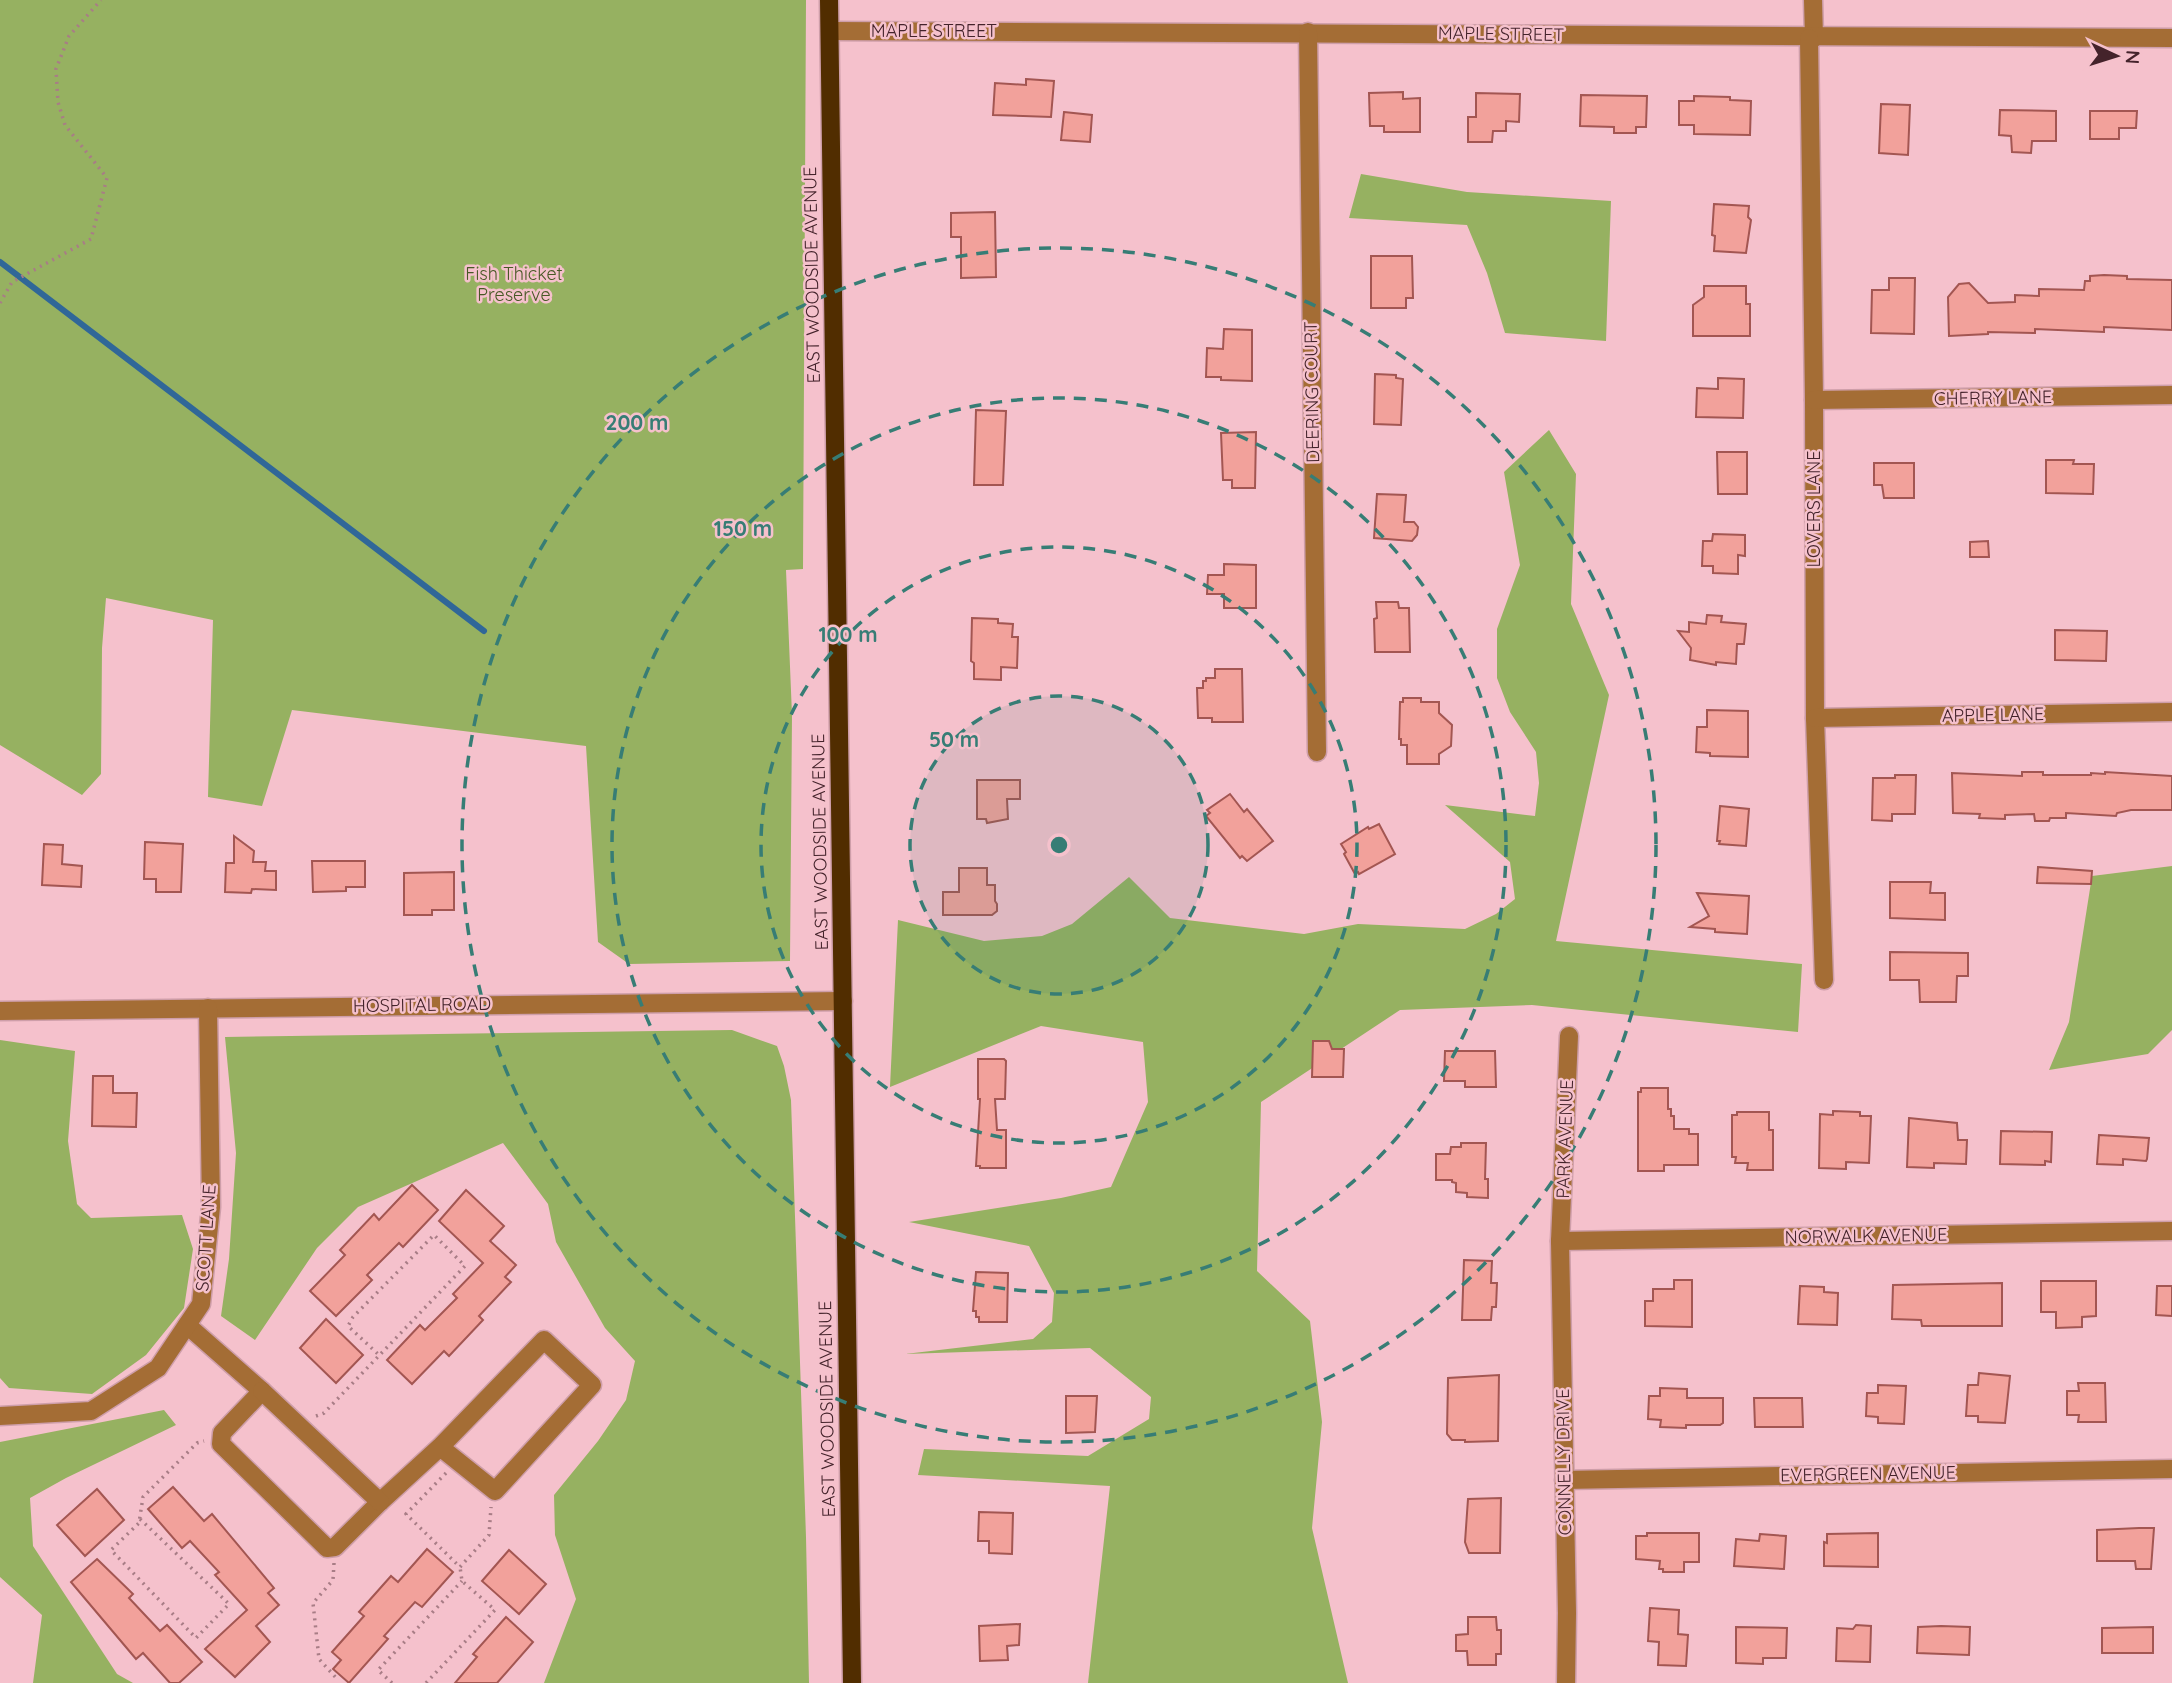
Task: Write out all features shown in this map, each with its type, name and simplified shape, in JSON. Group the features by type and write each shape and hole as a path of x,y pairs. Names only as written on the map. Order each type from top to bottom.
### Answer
{"main road":[{"name":"EAST WOODSIDE AVENUE","path":"829,0 852,1683"}],"street":[{"name":"LOVERS LANE","path":"1813,0 1815,718 1824,980"},
{"name":"MAPLE STREET","path":"830,31 2172,38"},
{"name":"DEERING COURT","path":"1308,32 1317,752"},
{"name":"CHERRY LANE","path":"1814,400 2172,395"},
{"name":"APPLE LANE","path":"1815,718 2172,712"},
{"name":"HOSPITAL ROAD","path":"0,1011 843,1000"},
{"name":"SCOTT LANE","path":"0,1416 91,1411 158,1368 201,1304 211,1207 208,1008"},
{"name":"PARK AVENUE","path":"1560,1241 1569,1036"},
{"name":"NORWALK AVENUE","path":"1560,1241 2172,1231"},
{"name":"CONNELLY DRIVE","path":"1560,1241 1566,1683"},
{"path":"187,1325 380,1502"},
{"path":"262,1391 220,1438 224,1448 327,1548 335,1547 440,1447 544,1340 592,1385 495,1491 440,1447"},
{"name":"EVERGREEN AVENUE","path":"1564,1480 2172,1469"}],"path":[{"path":"0,303 12,282 91,239 107,178 65,125 58,102 56,69 69,36 101,0"},
{"path":"302,1429 324,1413 465,1266 434,1235 353,1317 348,1326 379,1355"},
{"path":"140,1519 229,1604 196,1637 111,1550 139,1522 143,1497 197,1443 220,1438"},
{"path":"426,1683 495,1610 462,1581 460,1567 406,1514 446,1473"},
{"path":"460,1567 489,1535 495,1491"},
{"path":"335,1547 333,1580 313,1603 319,1658 338,1680"},
{"path":"392,1683 378,1670 462,1581"}],"green space":[{"name":"Fish Thicket Preserve","path":"0,0 806,0 803,569 786,570 792,715 790,961 629,964 598,942 586,746 292,710 262,806 208,797 213,620 106,598 102,648 101,774 82,795 0,745"},
{"path":"1361,174 1467,192 1611,201 1606,341 1505,333 1487,273 1467,225 1349,218"},
{"path":"1549,430 1576,474 1571,604 1609,695 1556,941 1802,964 1798,1032 1532,1005 1400,1010 1261,1102 1257,1271 1310,1321 1322,1422 1312,1528 1348,1683 1088,1683 1110,1486 918,1475 924,1449 1088,1456 1149,1419 1151,1397 1090,1348 905,1354 1033,1339 1052,1322 1054,1293 1029,1246 909,1222 1061,1198 1111,1187 1148,1102 1143,1042 1041,1026 890,1087 898,920 984,941 1042,936 1072,924 1129,877 1170,918 1304,934 1358,924 1465,929 1496,914 1515,899 1510,862 1445,805 1535,816 1539,783 1536,752 1510,712 1497,678 1497,629 1520,565 1504,472"},
{"path":"2172,866 2172,1030 2148,1054 2049,1070 2069,1022 2092,876"},
{"path":"732,1030 777,1046 791,1100 809,1683 544,1683 576,1599 555,1535 554,1495 598,1441 626,1400 635,1361 605,1328 556,1242 548,1204 503,1143 358,1207 317,1248 255,1340 221,1316 229,1259 236,1153 225,1037"},
{"path":"0,1040 75,1051 68,1141 77,1204 91,1218 182,1215 193,1249 184,1308 146,1355 92,1394 9,1388 0,1378"},
{"path":"164,1410 176,1425 30,1498 33,1546 117,1674 133,1683 33,1683 42,1615 0,1577 0,1442"}],"building":[{"path":"1026,79 1054,81 1051,117 993,115 995,83 1026,85"},
{"path":"1403,92 1403,99 1420,98 1420,132 1384,132 1384,126 1370,126 1369,93"},
{"path":"1476,93 1520,94 1519,122 1506,121 1506,131 1493,131 1492,142 1468,142 1468,117 1476,117"},
{"path":"1581,95 1647,96 1646,127 1636,127 1636,133 1614,133 1614,127 1580,126"},
{"path":"1694,96 1730,97 1730,100 1751,101 1750,135 1694,134 1694,125 1679,125 1679,101 1694,101"},
{"path":"1881,104 1910,105 1908,155 1879,153"},
{"path":"2000,110 2056,111 2056,141 2032,141 2031,153 2012,152 2011,136 1999,135"},
{"path":"2090,111 2137,111 2136,128 2119,128 2119,139 2090,139"},
{"path":"1064,112 1092,115 1090,142 1061,140"},
{"path":"1714,204 1749,206 1748,217 1751,220 1746,253 1714,251"},
{"path":"995,212 996,277 961,278 961,237 951,237 951,213"},
{"path":"1371,256 1412,256 1413,298 1406,298 1406,308 1371,308"},
{"path":"2090,276 2127,276 2127,279 2172,280 2172,330 2104,327 2104,332 2035,329 2035,333 1988,332 1949,336 1948,297 1959,284 1969,283 1988,303 2015,302 2015,295 2039,296 2039,289 2084,290 2085,281 2090,281"},
{"path":"1889,278 1915,278 1914,334 1871,333 1872,290 1889,290"},
{"path":"1704,286 1746,286 1746,304 1750,304 1750,336 1693,336 1693,305 1704,297"},
{"path":"1224,329 1252,330 1252,381 1206,377 1207,348 1223,349"},
{"path":"1375,374 1396,375 1396,378 1403,379 1401,425 1374,424"},
{"path":"1718,378 1744,379 1743,418 1696,417 1697,388 1718,389"},
{"path":"976,410 1006,411 1003,485 974,485"},
{"path":"1256,432 1255,488 1232,488 1232,480 1223,480 1221,433"},
{"path":"1717,452 1747,452 1747,494 1718,494"},
{"path":"2046,460 2074,460 2073,464 2094,464 2093,494 2046,493"},
{"path":"1874,463 1914,463 1914,498 1884,498 1882,485 1874,485"},
{"path":"1377,494 1406,495 1404,522 1414,522 1418,527 1417,535 1412,541 1374,538"},
{"path":"1713,534 1745,535 1745,556 1738,555 1738,574 1713,573 1713,566 1702,566 1703,541 1712,541"},
{"path":"1988,541 1989,557 1970,557 1970,542"},
{"path":"1224,564 1256,565 1256,608 1224,608 1224,594 1207,594 1208,575 1224,575"},
{"path":"1376,602 1398,602 1399,608 1409,608 1410,652 1375,652"},
{"path":"1707,615 1722,616 1721,622 1746,624 1744,644 1737,644 1736,664 1716,662 1716,665 1690,660 1691,648 1678,631 1689,632 1689,622 1706,624"},
{"path":"972,618 998,619 998,623 1013,624 1012,637 1018,637 1017,668 1001,667 1001,680 974,679 974,663 971,661"},
{"path":"2055,630 2107,631 2106,661 2055,660"},
{"path":"1215,669 1242,669 1243,722 1212,722 1212,718 1198,718 1197,688 1203,688 1206,678 1215,678"},
{"path":"1403,698 1439,702 1439,713 1452,725 1451,746 1439,754 1439,764 1407,764 1407,745 1401,745 1399,739 1400,702 1403,702"},
{"path":"1707,710 1748,711 1748,757 1710,756 1710,753 1696,752 1697,727 1707,727"},
{"path":"2022,772 2043,772 2043,775 2091,775 2105,772 2172,776 2172,810 2131,810 2117,813 2116,816 2066,813 2066,818 2050,818 2049,821 2035,821 2034,814 2005,815 2005,819 1979,818 1980,814 1953,813 1952,773 2022,776"},
{"path":"1895,775 1916,775 1915,814 1892,814 1892,821 1872,820 1873,778 1895,778"},
{"path":"977,780 1020,780 1020,799 1007,799 1008,819 987,823 986,819 977,819"},
{"path":"1230,794 1244,812 1247,809 1273,841 1247,861 1242,856 1240,858 1206,816 1210,813 1207,810"},
{"path":"1720,806 1749,809 1746,846 1719,844 1720,841 1717,841"},
{"path":"1379,824 1395,854 1355,874 1341,844 1368,827 1369,829"},
{"path":"234,836 254,851 253,862 266,862 265,871 276,871 276,890 225,892 226,863 234,863"},
{"path":"145,842 183,844 181,892 156,892 156,879 144,879"},
{"path":"44,844 63,845 62,864 82,866 81,887 42,885"},
{"path":"312,861 365,861 365,887 346,887 346,891 313,892"},
{"path":"2038,867 2092,871 2091,884 2037,883"},
{"path":"959,868 987,868 987,885 995,885 997,911 992,915 943,915 943,892 959,892"},
{"path":"454,872 454,910 432,910 432,915 404,915 404,873"},
{"path":"1890,882 1931,882 1930,893 1945,893 1945,920 1890,918"},
{"path":"1697,893 1749,896 1747,934 1690,927 1709,916"},
{"path":"1890,952 1968,953 1968,976 1957,976 1956,1002 1920,1002 1919,980 1890,980"},
{"path":"1313,1041 1329,1041 1332,1049 1344,1049 1343,1077 1312,1077"},
{"path":"1445,1051 1495,1051 1496,1087 1465,1087 1465,1081 1444,1081"},
{"path":"978,1059 1006,1061 1005,1099 995,1099 997,1130 1006,1130 1006,1168 976,1166 980,1099"},
{"path":"93,1076 113,1076 113,1093 137,1093 136,1127 92,1126"},
{"path":"1641,1088 1668,1088 1668,1109 1671,1109 1671,1116 1674,1116 1674,1129 1689,1129 1689,1134 1698,1134 1698,1165 1664,1165 1664,1171 1638,1171 1638,1092 1641,1092"},
{"path":"1833,1111 1860,1112 1860,1116 1871,1116 1869,1163 1846,1162 1846,1169 1819,1168 1820,1114 1833,1115"},
{"path":"1737,1112 1769,1112 1769,1130 1773,1130 1773,1170 1747,1170 1748,1163 1735,1163 1736,1157 1732,1157 1732,1115 1737,1115"},
{"path":"1909,1118 1957,1123 1958,1140 1967,1140 1966,1164 1934,1163 1934,1168 1907,1167"},
{"path":"2001,1131 2052,1132 2051,1162 2045,1161 2045,1165 2000,1164"},
{"path":"2099,1135 2149,1138 2146,1161 2123,1159 2123,1165 2097,1164"},
{"path":"1461,1143 1486,1143 1485,1179 1488,1179 1488,1198 1467,1197 1467,1193 1456,1192 1456,1183 1452,1180 1436,1180 1436,1154 1450,1154 1451,1147 1461,1147"},
{"path":"412,1185 438,1210 403,1247 399,1243 367,1275 372,1280 336,1316 310,1291 345,1255 340,1250 374,1214 379,1220"},
{"path":"466,1190 504,1226 490,1241 516,1265 505,1277 511,1282 479,1316 483,1320 449,1356 444,1351 412,1384 387,1360 420,1325 425,1330 457,1298 453,1294 483,1263 439,1221"},
{"path":"1464,1260 1492,1261 1491,1283 1497,1283 1496,1307 1492,1307 1491,1320 1462,1320"},
{"path":"976,1272 1008,1273 1007,1322 979,1322 976,1311 973,1311"},
{"path":"1674,1280 1692,1280 1692,1327 1645,1326 1645,1301 1653,1301 1653,1289 1674,1289"},
{"path":"2041,1281 2096,1281 2096,1316 2082,1317 2082,1327 2056,1328 2056,1312 2041,1312"},
{"path":"2002,1283 2002,1326 1922,1326 1921,1320 1892,1319 1893,1285"},
{"path":"1800,1286 1824,1287 1824,1292 1838,1293 1837,1325 1798,1324"},
{"path":"2157,1286 2172,1286 2172,1316 2156,1315"},
{"path":"326,1319 363,1355 336,1383 300,1348"},
{"path":"1979,1373 2010,1376 2005,1423 1978,1422 1978,1416 1966,1416 1968,1385 1978,1385"},
{"path":"1499,1375 1498,1441 1452,1440 1447,1434 1448,1378"},
{"path":"2078,1383 2105,1383 2106,1422 2078,1422 2079,1415 2067,1415 2067,1391 2079,1391"},
{"path":"1878,1385 1906,1386 1904,1424 1878,1423 1878,1417 1866,1416 1867,1393 1878,1393"},
{"path":"1660,1388 1687,1389 1687,1398 1723,1398 1723,1423 1686,1425 1686,1428 1660,1427 1661,1420 1648,1419 1649,1396 1660,1396"},
{"path":"1066,1396 1097,1396 1095,1432 1066,1433"},
{"path":"1754,1398 1802,1398 1803,1427 1755,1427"},
{"path":"173,1487 204,1521 212,1514 274,1588 268,1593 279,1605 256,1626 270,1642 235,1677 205,1649 247,1610 215,1575 219,1572 190,1541 182,1548 148,1509"},
{"path":"97,1489 124,1520 85,1556 57,1525"},
{"path":"1501,1498 1500,1553 1469,1553 1465,1542 1468,1499"},
{"path":"979,1512 1013,1513 1012,1554 989,1553 989,1541 978,1541"},
{"path":"2154,1528 2151,1569 2136,1569 2135,1561 2097,1561 2097,1530"},
{"path":"1647,1533 1699,1533 1699,1562 1684,1562 1684,1572 1663,1572 1663,1569 1659,1569 1660,1561 1636,1559 1636,1536 1647,1536"},
{"path":"1878,1533 1878,1567 1824,1566 1824,1542 1827,1543 1827,1534"},
{"path":"1760,1534 1786,1536 1784,1569 1734,1566 1736,1539 1759,1541"},
{"path":"427,1549 453,1572 422,1607 415,1602 384,1636 388,1639 349,1683 333,1669 341,1660 332,1652 364,1616 359,1612 391,1576 398,1582"},
{"path":"509,1550 546,1584 519,1614 482,1581"},
{"path":"97,1559 133,1594 129,1598 160,1631 167,1625 202,1662 179,1683 170,1683 143,1653 136,1659 71,1582"},
{"path":"1650,1608 1679,1610 1678,1634 1688,1635 1686,1666 1658,1665 1659,1642 1648,1641"},
{"path":"506,1617 533,1642 497,1683 455,1683 477,1657 473,1654"},
{"path":"1468,1617 1496,1617 1497,1630 1501,1630 1501,1654 1496,1654 1496,1665 1468,1665 1467,1651 1456,1651 1456,1635 1468,1634"},
{"path":"1020,1624 1019,1645 1007,1646 1008,1660 980,1661 979,1626"},
{"path":"1856,1625 1871,1626 1870,1662 1836,1661 1837,1628 1853,1629"},
{"path":"1736,1627 1787,1628 1786,1658 1763,1658 1763,1664 1736,1663"},
{"path":"1918,1627 1970,1627 1969,1655 1917,1653"},
{"path":"2153,1627 2153,1653 2102,1653 2102,1628"}],"waterway":[{"path":"0,262 484,631"}]}
